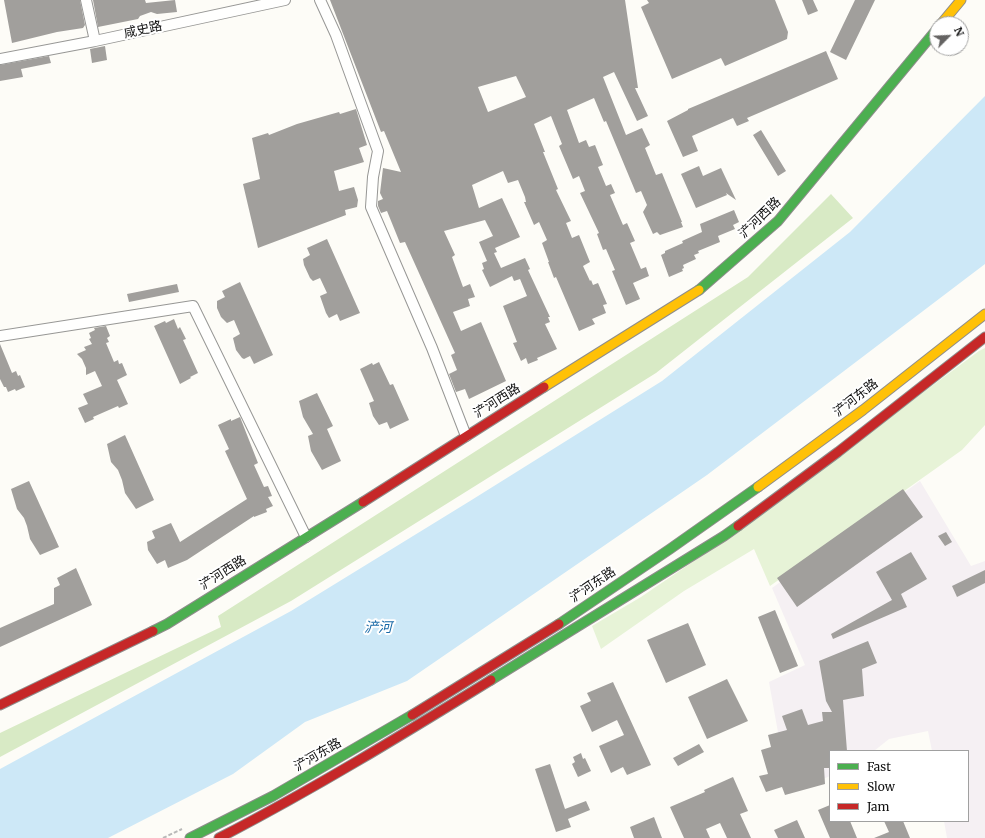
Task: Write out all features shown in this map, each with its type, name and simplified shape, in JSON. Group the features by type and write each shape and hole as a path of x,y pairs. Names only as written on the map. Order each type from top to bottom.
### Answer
{"street":[{"path":"86,0 95,41"},
{"name":"咸史路","path":"0,59 95,41 285,0"},
{"path":"320,0 336,34 378,151 373,177 371,207 432,348 466,436"},
{"path":"948,16 961,0"},
{"name":"浐河西路","path":"0,705 167,624 702,288 778,221 929,39"},
{"path":"0,336 194,306 306,537"},
{"name":"浐河东路","path":"190,838 227,820 341,757 549,631 690,536 761,485 863,410 985,314"},
{"name":"浐河东路","path":"220,838 234,835 260,817 415,727 724,536 838,452 985,337"},
{"path":"227,820 234,835"},
{"path":"215,826 220,838"}],"path":[{"path":"163,838 184,827"}],"shaded area":[{"path":"920,481 971,566 985,561 985,838 947,838 944,822 969,822 969,750 932,750 928,731 889,739 875,750 829,750 829,776 789,794 769,682 805,665 772,588"}],"green space":[{"path":"831,194 853,218 656,373 291,601 0,757 0,733 221,627 218,616 748,277"},
{"path":"985,348 985,425 962,450 770,586 754,549 684,591 601,649 592,626 641,597 719,544"}],"water":[{"name":"浐河","path":"985,96 985,264 707,475 407,681 305,722 233,774 108,838 0,838 0,769 291,611 662,381 850,232"}],"building":[{"path":"4,0 80,0 85,25 83,28 57,32 12,43"},
{"path":"93,0 145,0 146,3 175,0 177,12 157,14 151,12 140,16 138,19 98,27"},
{"path":"330,0 625,0 638,88 635,88 648,116 637,121 614,72 603,77 626,135 642,128 650,145 645,148 656,175 662,173 683,227 660,235 657,232 653,234 643,212 647,205 641,191 636,193 606,121 604,122 594,98 567,110 579,143 586,140 589,147 595,145 603,165 598,167 606,186 611,184 615,193 610,195 623,225 627,223 635,241 630,243 641,269 646,267 649,276 633,283 640,299 626,305 612,271 615,270 606,249 603,250 597,234 599,233 580,193 585,191 579,176 573,179 559,146 562,144 551,116 534,124 545,152 543,152 558,189 556,190 571,221 566,223 572,238 579,235 590,262 583,266 593,285 598,283 607,304 603,305 606,313 592,319 595,324 579,331 548,262 542,243 547,240 539,222 534,225 524,202 526,202 525,197 518,180 508,183 503,171 472,185 479,208 502,198 520,237 495,248 497,252 494,253 501,268 525,258 530,269 528,270 550,317 548,317 550,322 545,324 557,349 528,364 526,358 521,361 513,343 517,342 503,306 527,296 520,279 514,281 512,276 490,287 482,270 484,269 482,263 487,261 479,242 493,236 485,220 444,231 455,255 452,257 463,287 470,284 475,297 468,299 470,306 453,312 461,331 481,322 506,381 469,399 465,389 456,392 449,374 457,370 451,355 455,353 405,242 400,243 387,211 381,213 378,206 378,201 383,199 380,193 383,168 401,172 384,131 381,132","holes":["516,76 526,97 488,112 478,87"]},
{"path":"647,0 775,0 788,32 787,39 725,66 721,58 672,79 641,7 649,3"},
{"path":"802,0 813,0 818,11 808,15"},
{"path":"855,0 875,0 846,60 830,52"},
{"path":"105,46 107,60 92,63 90,49"},
{"path":"826,51 838,79 747,118 749,121 737,126 733,118 692,136 698,151 683,157 667,121 688,109"},
{"path":"49,56 51,63 21,69 23,77 0,81 0,65"},
{"path":"356,109 367,145 359,148 364,162 334,171 339,191 354,187 358,200 357,207 345,210 346,215 258,248 243,184 260,179 252,138 268,133 269,135 297,124 339,112 340,114"},
{"path":"761,130 786,171 778,176 753,135"},
{"path":"699,166 703,176 721,168 736,200 726,193 727,195 696,208 681,174"},
{"path":"734,210 739,222 733,225 735,229 718,236 720,242 698,251 699,253 694,255 696,259 683,265 683,271 669,277 661,255 665,253 665,251 683,243 682,241 702,232 700,224"},
{"path":"327,239 360,313 340,321 337,314 329,318 326,313 320,296 327,293 320,278 313,281 310,278 303,259 310,255 307,248"},
{"path":"240,282 273,355 254,364 250,356 244,359 236,350 233,338 240,334 234,320 227,323 221,317 217,308 217,301 225,297 222,291"},
{"path":"177,284 179,292 129,302 127,294"},
{"path":"174,319 178,329 180,327 186,339 183,340 198,373 180,384 154,326"},
{"path":"106,326 110,336 107,338 109,342 106,343 114,362 118,360 119,364 122,363 127,375 117,380 128,404 119,408 118,406 93,417 94,419 85,423 78,408 88,404 83,394 102,386 95,371 86,375 86,368 82,359 77,354 86,350 84,347 92,344 89,339 91,338 89,333 95,330 94,328"},
{"path":"0,344 12,373 16,371 18,376 20,375 25,387 16,391 15,389 8,392 6,387 4,387 0,379"},
{"path":"379,362 390,385 393,384 409,420 390,429 387,422 379,425 373,416 369,403 374,401 360,369 372,363 373,365"},
{"path":"317,393 333,426 327,429 341,461 322,470 311,451 308,436 313,434 303,417 299,401"},
{"path":"240,417 258,463 254,465 264,487 268,486 272,496 268,497 273,506 266,509 267,512 254,516 187,560 168,568 165,560 157,564 148,550 147,542 155,538 152,531 171,523 180,542 247,499 225,451 229,449 218,425"},
{"path":"125,435 154,500 136,509 125,493 118,470 111,462 107,444"},
{"path":"29,481 59,547 40,555 30,539 24,518 17,509 11,489"},
{"path":"903,489 923,517 797,607 777,578"},
{"path":"946,532 952,542 945,546 938,536"},
{"path":"911,552 927,579 901,594 907,607 833,639 831,634 892,600 876,572"},
{"path":"76,568 92,605 0,647 0,628 54,604 54,588 60,585 57,578"},
{"path":"985,570 985,583 957,597 952,586"},
{"path":"775,610 798,666 780,673 758,617"},
{"path":"688,623 706,665 666,683 647,640"},
{"path":"868,641 877,663 862,669 864,696 843,700 847,750 829,750 829,768 824,768 825,784 785,795 782,787 766,792 759,776 768,774 761,750 771,747 768,735 787,730 782,716 802,709 808,725 823,721 822,712 832,712 826,701 819,661"},
{"path":"727,679 748,721 707,739 688,697"},
{"path":"613,682 651,765 627,775 623,767 611,773 599,746 624,735 617,720 592,732 580,706 591,701 587,693"},
{"path":"699,744 704,752 678,766 673,758"},
{"path":"581,753 591,771 578,777 572,764 575,762 573,757"},
{"path":"550,764 565,809 586,801 590,810 568,819 571,827 556,832 535,769"},
{"path":"733,777 748,811 740,814 751,838 727,838 720,823 706,829 710,838 684,838 670,807 705,792 704,790"},
{"path":"829,805 829,822 850,822 857,838 830,838 818,810"},
{"path":"654,817 662,838 634,838 630,827"},
{"path":"797,820 805,838 778,838 774,830"},
{"path":"884,822 903,822 910,838 874,838 889,832"}],"traffic: fast":[{"path":"699,290 778,221 929,39"},
{"path":"559,624 758,487"},
{"path":"153,631 167,624 363,502"},
{"path":"491,680 738,526"},
{"path":"190,838 273,796 412,715"}],"traffic: slow":[{"path":"948,16 961,0"},
{"path":"544,387 699,290"},
{"path":"758,487 863,410 985,314"}],"traffic: jam":[{"path":"738,526 838,452 985,337"},
{"path":"363,502 544,387"},
{"path":"412,715 559,624"},
{"path":"0,705 153,631"},
{"path":"219,838 254,820 390,742 491,680"}]}
